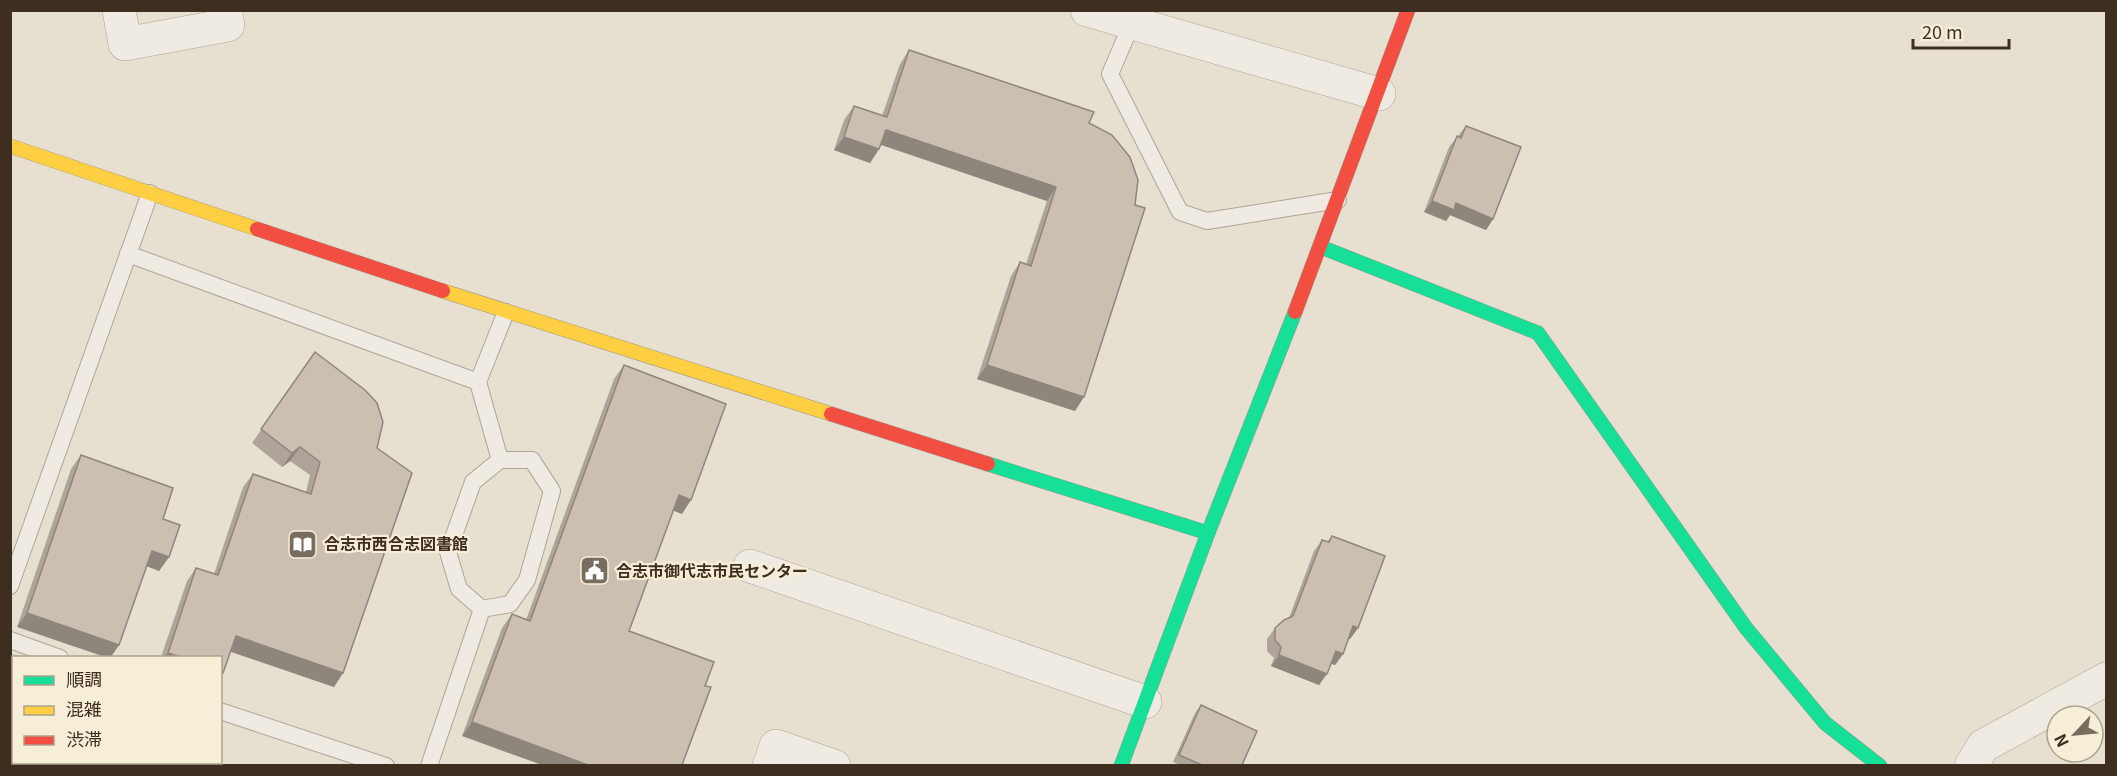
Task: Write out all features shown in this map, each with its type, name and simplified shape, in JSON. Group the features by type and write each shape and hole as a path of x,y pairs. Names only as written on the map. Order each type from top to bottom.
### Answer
{"street":[{"path":"119,10 125,44 228,26 225,10"},
{"path":"1087,10 1378,94"},
{"path":"1121,765 1321,247 1408,10"},
{"path":"10,146 506,312 1209,534"},
{"path":"1321,247 1538,333 1746,628 1825,723 1880,765"},
{"path":"750,566 1145,702"},
{"path":"1971,765 1983,746 2106,679"},
{"path":"769,765 776,746 834,765"}],"lane":[{"path":"1132,23 1110,74 1180,212 1207,221 1338,200"},
{"path":"10,586 150,193"},
{"path":"128,254 478,382"},
{"path":"500,460 478,382 506,312"},
{"path":"500,460 532,460 552,491 527,580 510,604 482,609 459,589 448,552 472,482 500,460"},
{"path":"429,765 482,609"},
{"path":"10,640 57,656"},
{"path":"222,712 386,765"}],"green space":[{"path":"11,653 21,656 12,656 12,764 88,764 11,765"}],"building":[{"path":"909,50 1094,112 1089,123 1112,135 1130,157 1138,180 1135,205 1145,208 1084,397 987,365 1020,262 1031,266 1056,187 886,130 879,149 844,137 854,106 887,117"},
{"path":"1466,126 1521,147 1493,219 1456,203 1454,210 1432,201 1457,136 1461,138"},
{"name":"合志市西合志図書館","path":"315,352 365,390 377,403 383,422 377,448 412,473 343,673 236,636 223,673 222,656 178,656 168,653 196,568 218,575 253,474 311,494 320,462 300,447 292,453 261,429"},
{"name":"合志市御代志市民センター","path":"624,365 726,404 691,500 679,495 629,631 714,662 705,686 711,687 682,765 588,765 472,722 512,614 530,621"},
{"path":"81,455 173,488 163,519 180,525 169,557 152,551 119,645 27,613"},
{"path":"1332,536 1385,556 1358,628 1353,626 1343,654 1336,651 1327,674 1279,655 1281,647 1275,640 1275,628 1293,616 1322,540 1329,542"},
{"path":"1201,705 1257,731 1242,765 1202,765 1179,755"}],"traffic: fast":[{"path":"1321,247 1538,333 1746,628 1825,723 1880,766"},
{"path":"1121,766 1208,533 1295,312"},
{"path":"988,464 1208,533"}],"traffic: slow":[{"path":"10,146 257,229"},
{"path":"443,291 831,414"}],"traffic: jam":[{"path":"1295,312 1408,10"},
{"path":"257,229 443,291"},
{"path":"831,414 988,464"}],"place":[{"name":"合志市西合志図書館","path":"303,544"},
{"name":"合志市御代志市民センター","path":"595,571"}]}
